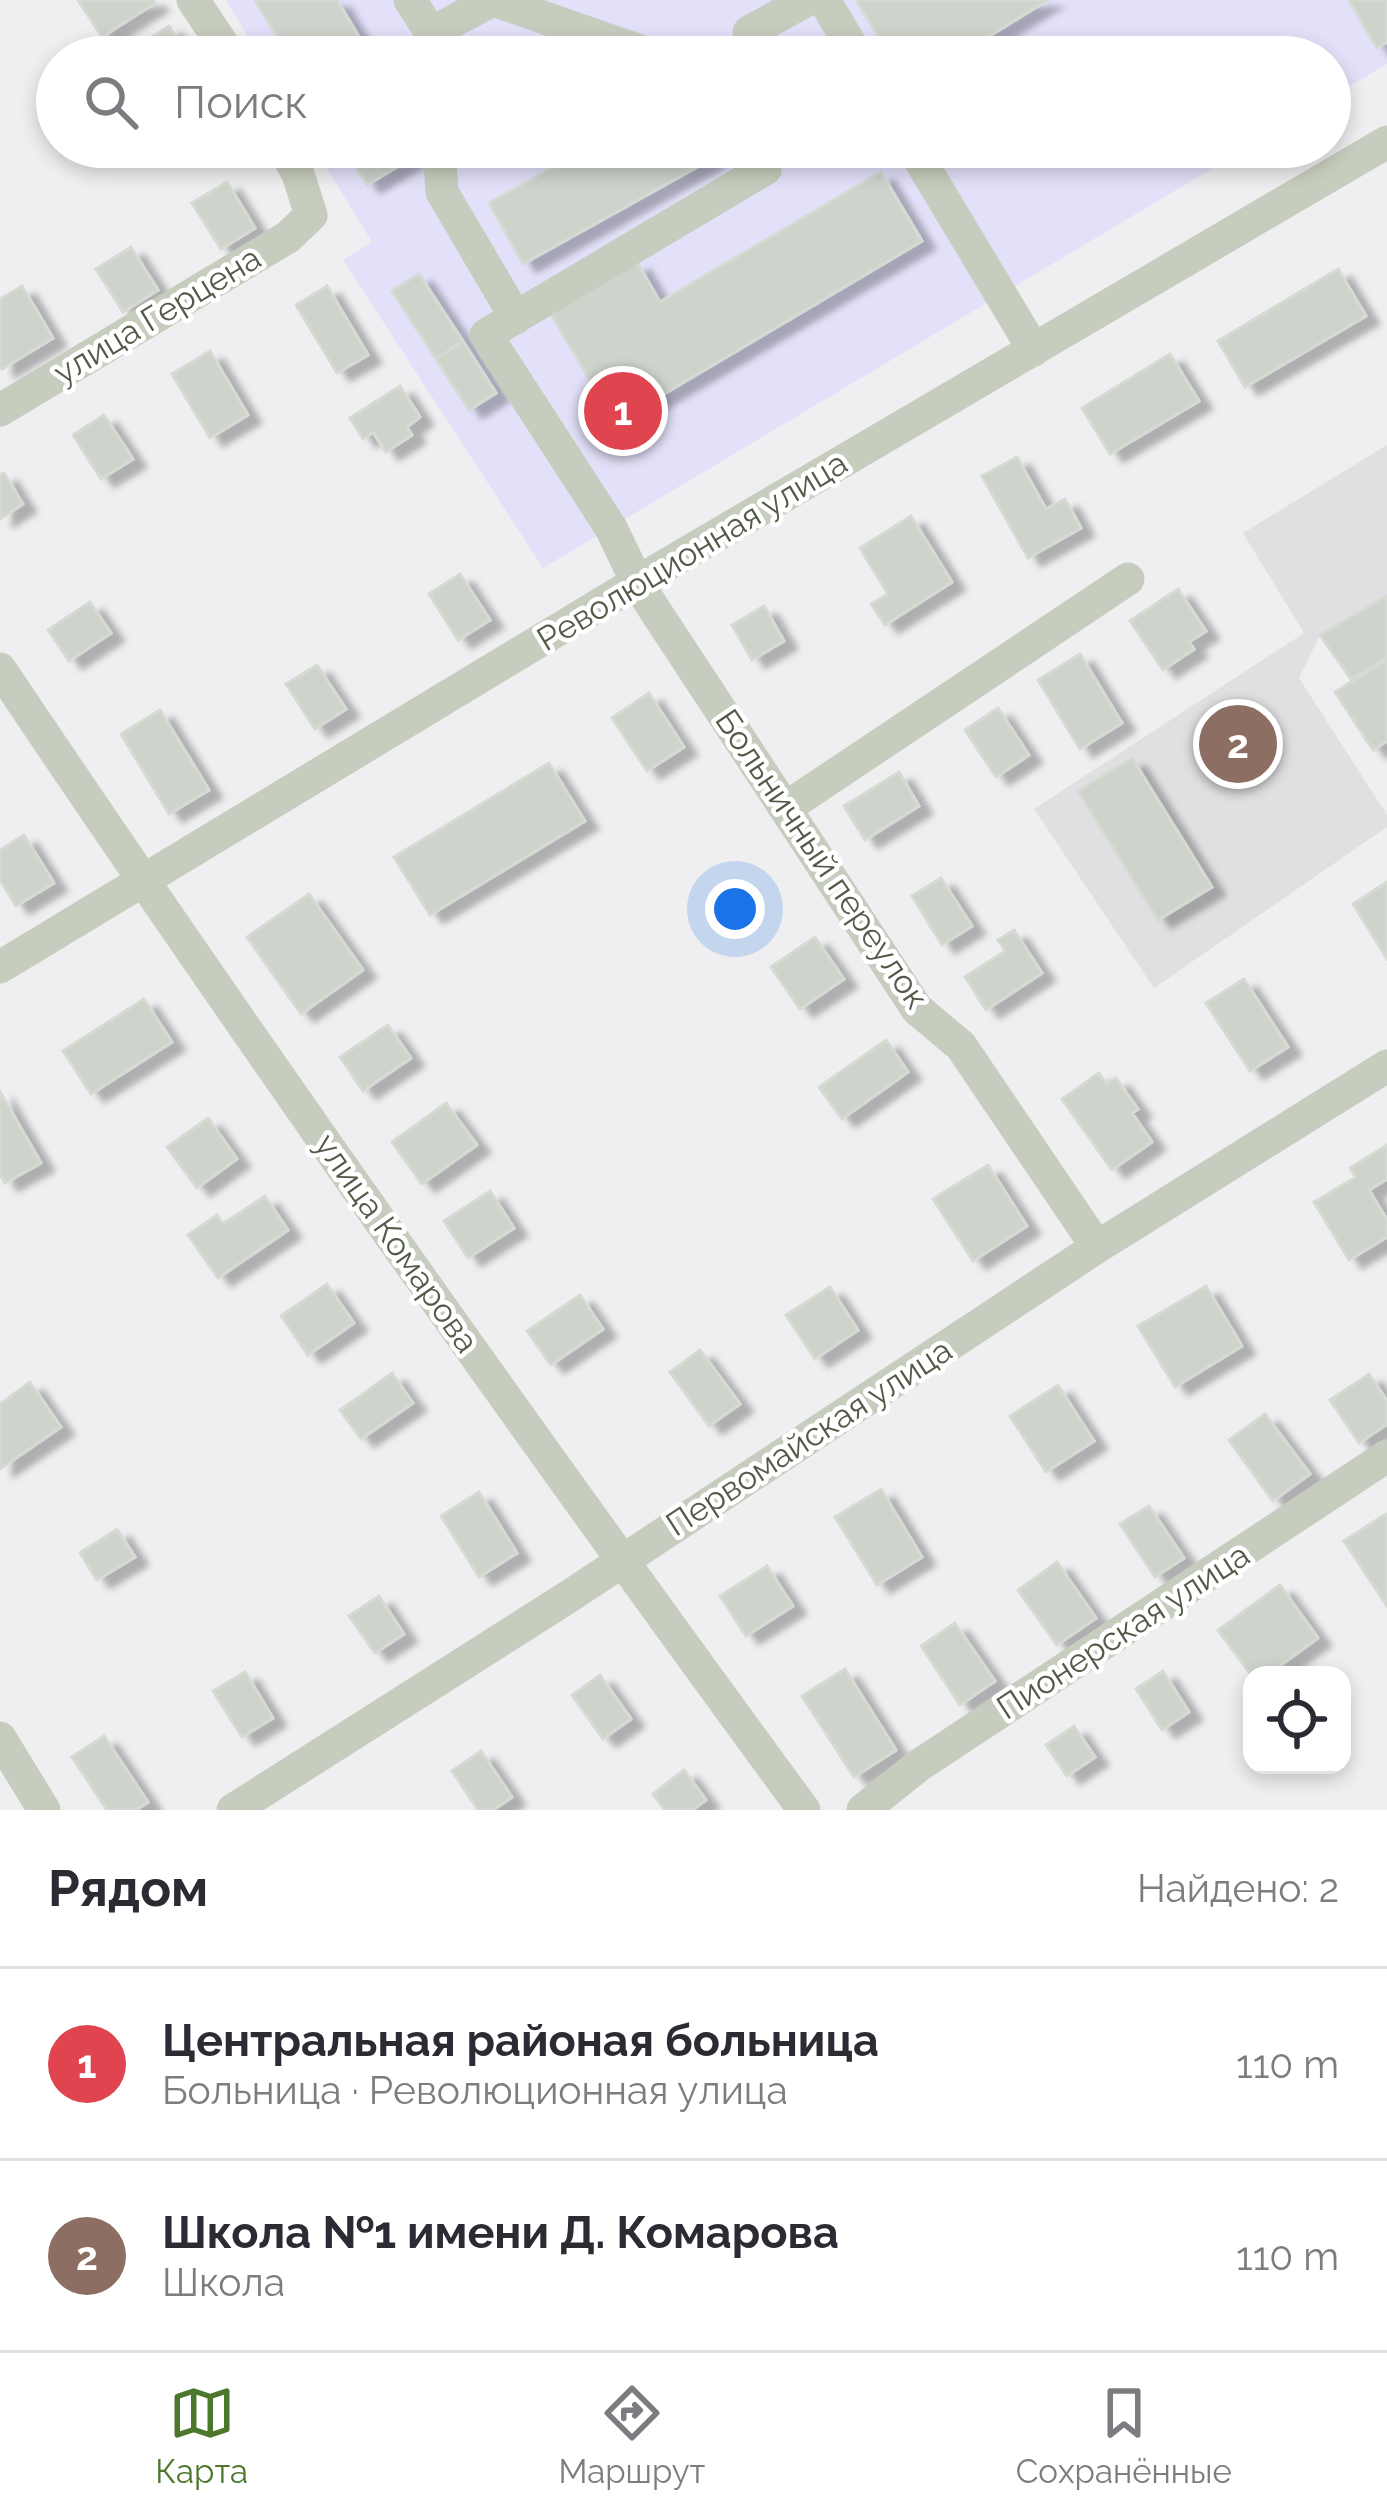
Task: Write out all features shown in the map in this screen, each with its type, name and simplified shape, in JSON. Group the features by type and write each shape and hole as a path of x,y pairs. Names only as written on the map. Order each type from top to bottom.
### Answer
{"street":[{"path":"193,0 217,36"},
{"path":"410,0 428,36"},
{"path":"444,36 494,0 598,36"},
{"path":"749,36 748,32 807,0"},
{"path":"824,0 845,36"},
{"name":"Революционная улица","path":"1351,163 1387,142"},
{"name":"улица Герцена","path":"0,410 287,237 310,215 295,168"},
{"path":"440,168 442,192 516,318 766,168"},
{"path":"925,168 1034,350"},
{"name":"Революционная улица","path":"0,967 637,582 1343,168"},
{"name":"Больничный переулок","path":"516,318 486,335 610,528 637,582 917,1009 961,1046 1097,1247"},
{"path":"787,808 1128,579"},
{"name":"улица Комарова","path":"0,669 142,882 804,1810"},
{"name":"Первомайская улица","path":"233,1810 622,1561 1097,1247 1387,1066"},
{"name":"Пионерская улица","path":"862,1810 918,1766 1387,1456"},
{"path":"0,1738 44,1810"}],"shaded area":[{"path":"226,0 1387,0 1387,64 1351,85 1351,36 247,36"},
{"path":"327,168 1213,168 543,568 343,260 372,242"},
{"path":"1387,445 1387,596 1320,635 1299,678 1387,815 1387,827 1154,988 1034,809 1304,633 1243,533"}],"building":[{"path":"78,0 155,3 104,36"},
{"path":"255,0 337,0 358,36 276,36"},
{"path":"856,0 1048,0 989,36 878,36"},
{"path":"1349,0 1387,0 1387,42 1377,48"},
{"path":"169,26 175,36 154,36"},
{"path":"357,168 395,168 367,185"},
{"path":"552,168 696,168 523,264 489,203"},
{"path":"881,172 922,241 615,423 551,314 637,262 660,302"},
{"path":"227,182 255,228 221,249 192,203"},
{"path":"131,247 158,290 123,312 96,269"},
{"path":"1338,269 1366,316 1245,387 1218,341"},
{"path":"419,274 463,341 436,359 392,291"},
{"path":"22,286 53,338 2,369 0,299"},
{"path":"327,286 368,355 337,373 296,305"},
{"path":"463,341 496,393 469,410 436,359"},
{"path":"210,351 248,415 210,438 172,374"},
{"path":"1170,354 1199,401 1110,454 1082,408"},
{"path":"400,386 420,417 407,427 412,435 386,452 373,432 363,439 350,418"},
{"path":"104,415 133,459 101,479 73,435"},
{"path":"1017,457 1046,509 1065,499 1081,528 1028,558 982,476"},
{"path":"4,473 23,504 0,519 0,475"},
{"path":"911,516 952,582 885,625 871,604 888,594 860,548"},
{"path":"460,574 490,620 458,640 429,594"},
{"path":"1178,589 1206,631 1189,642 1194,649 1163,670 1130,621"},
{"path":"1387,596 1387,658 1351,679 1320,635"},
{"path":"90,602 111,633 69,661 48,630"},
{"path":"764,606 784,641 752,660 732,625"},
{"path":"1080,654 1122,723 1080,749 1038,680"},
{"path":"1387,660 1387,741 1373,750 1335,692"},
{"path":"317,665 346,709 315,729 286,684"},
{"path":"649,693 684,747 647,771 612,718"},
{"path":"998,708 1029,755 996,777 965,730"},
{"path":"160,710 209,790 169,814 121,734"},
{"path":"1132,758 1212,887 1158,920 1078,791"},
{"path":"549,763 585,821 430,915 394,857"},
{"path":"899,772 919,806 865,840 844,806"},
{"path":"24,835 54,883 16,906 0,880 0,850"},
{"path":"941,878 972,926 942,945 912,896"},
{"path":"1387,882 1387,959 1353,904"},
{"path":"309,894 363,970 301,1014 247,937"},
{"path":"1014,930 1042,973 986,1010 965,977 1005,951 998,940"},
{"path":"815,937 844,979 800,1009 771,967"},
{"path":"1244,979 1288,1047 1250,1071 1206,1003"},
{"path":"144,999 172,1042 91,1094 63,1051"},
{"path":"388,1025 411,1058 363,1091 340,1057"},
{"path":"886,1040 908,1072 842,1119 819,1087"},
{"path":"1099,1073 1106,1084 1116,1078 1138,1109 1132,1113 1152,1142 1112,1170 1062,1099"},
{"path":"0,1092 41,1163 5,1183 0,1174"},
{"path":"446,1103 477,1145 422,1184 392,1142"},
{"path":"208,1118 237,1159 197,1188 167,1147"},
{"path":"1387,1145 1387,1179 1369,1190 1387,1220 1387,1237 1349,1260 1314,1202 1356,1177 1350,1168"},
{"path":"988,1165 1027,1226 973,1261 933,1199"},
{"path":"490,1191 514,1228 468,1258 444,1221"},
{"path":"265,1196 288,1230 218,1278 188,1235 217,1215 223,1224"},
{"path":"327,1284 354,1323 308,1355 281,1316"},
{"path":"1206,1286 1242,1346 1175,1387 1138,1326"},
{"path":"830,1287 858,1330 815,1359 786,1315"},
{"path":"580,1295 603,1329 551,1365 527,1331"},
{"path":"700,1350 740,1404 709,1426 670,1372"},
{"path":"392,1373 413,1403 361,1439 340,1410"},
{"path":"1369,1374 1387,1401 1387,1424 1359,1443 1330,1400"},
{"path":"30,1382 61,1427 0,1469 0,1404"},
{"path":"1058,1385 1094,1441 1046,1472 1010,1416"},
{"path":"1265,1414 1310,1474 1273,1501 1229,1440"},
{"path":"881,1489 922,1557 877,1585 835,1517"},
{"path":"479,1492 517,1553 479,1577 441,1516"},
{"path":"1149,1506 1184,1558 1155,1577 1120,1524"},
{"path":"1387,1515 1387,1606 1344,1541"},
{"path":"117,1529 135,1557 97,1580 80,1553"},
{"path":"1057,1562 1096,1618 1057,1645 1018,1590"},
{"path":"767,1566 793,1606 746,1636 720,1596"},
{"path":"1280,1585 1318,1638 1279,1666 1245,1666 1218,1630"},
{"path":"379,1596 404,1634 375,1653 349,1616"},
{"path":"955,1623 995,1681 960,1705 921,1646"},
{"path":"845,1669 896,1750 854,1777 802,1696"},
{"path":"1163,1671 1189,1712 1162,1730 1136,1689"},
{"path":"245,1672 273,1718 242,1737 213,1691"},
{"path":"600,1675 631,1719 603,1739 572,1695"},
{"path":"1074,1726 1095,1757 1067,1776 1046,1745"},
{"path":"104,1736 148,1802 136,1810 107,1810 72,1757"},
{"path":"481,1751 512,1797 493,1810 478,1810 452,1771"},
{"path":"684,1770 706,1800 692,1810 665,1810 653,1794"}],"place":[{"name":"Центральная районая больница","path":"623,411"},
{"name":"Школа №1 имени Д. Комарова","path":"1238,744"}]}
